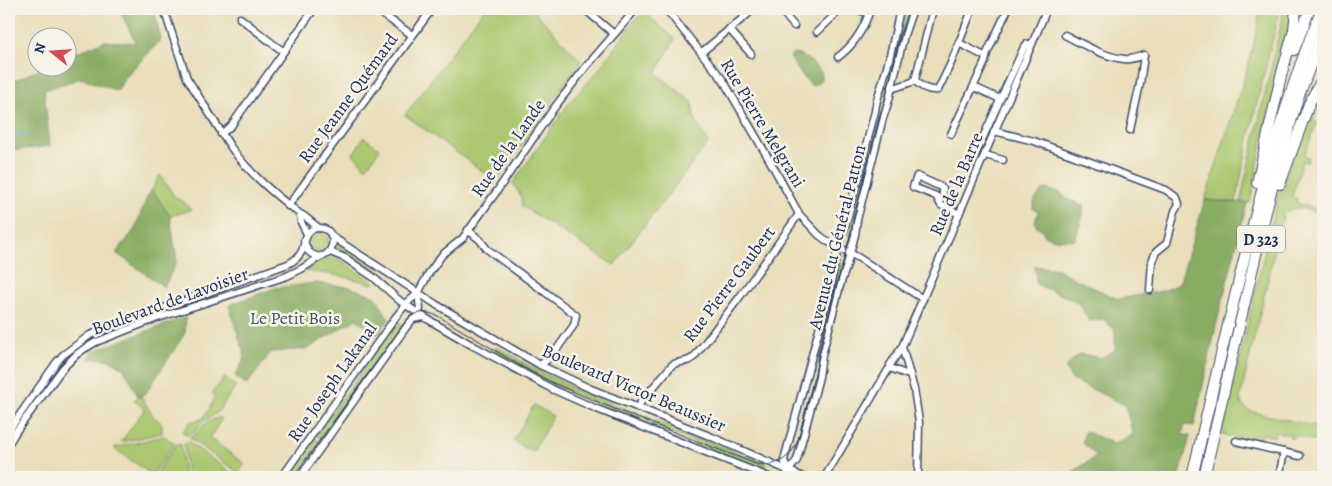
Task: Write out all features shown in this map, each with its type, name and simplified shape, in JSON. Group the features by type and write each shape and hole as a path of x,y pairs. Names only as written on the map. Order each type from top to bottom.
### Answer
{"highway":[{"path":"1255,215 1254,199 1281,76 1294,30 1296,9"},
{"path":"1276,100 1310,9"},
{"name":"D 323","path":"1192,477 1255,215 1289,98 1322,9"},
{"name":"D 323","path":"1204,477 1269,198 1298,101 1323,32"},
{"path":"1257,256 1268,229 1281,181 1309,104 1323,79"},
{"path":"1186,477 1196,446 1217,358 1223,344"},
{"path":"1209,477 1213,458 1211,450"}],"street":[{"path":"164,9 187,78 221,134 236,155 270,191 319,228"},
{"path":"221,134 238,116 314,9"},
{"path":"375,9 412,35"},
{"name":"Rue Jeanne Quémard","path":"288,206 432,9"},
{"path":"586,9 614,34"},
{"name":"Rue de la Lande","path":"406,304 418,293 442,255 463,238 584,68 636,9"},
{"name":"Rue Pierre Melgrani","path":"666,9 723,80 799,214 819,235 923,299"},
{"path":"702,52 754,9"},
{"path":"780,9 794,26"},
{"path":"817,32 841,9"},
{"path":"838,57 850,47 866,22 868,13 853,9"},
{"name":"Avenue du Général Patton","path":"787,474 784,460 828,297 838,247 851,206 900,9"},
{"name":"Avenue du Général Patton","path":"787,474 797,460 840,282 855,235 857,220 883,118 889,103 904,35 913,9"},
{"path":"933,9 915,80 918,85 932,90 938,90 972,10"},
{"path":"951,134 986,62 986,57 1008,9"},
{"name":"Rue de la Barre","path":"826,475 902,347 1045,10"},
{"path":"240,18 252,26 270,43 283,51"},
{"path":"729,29 751,54"},
{"path":"1065,36 1118,58 1126,59 1144,55 1130,130"},
{"path":"959,43 986,57"},
{"path":"976,153 1024,47 1027,44 1032,44"},
{"path":"891,89 915,80"},
{"path":"974,86 1000,99"},
{"path":"994,131 1034,141 1166,190 1177,198 1179,204 1175,211 1166,243 1156,252 1152,261 1150,290"},
{"path":"984,155 1003,160"},
{"path":"939,200 941,200 943,195 943,188 916,176 913,187 936,196 941,205 959,214"},
{"path":"300,214 301,222 308,234"},
{"name":"Rue Pierre Gaubert","path":"638,408 648,393 674,363 686,362 694,356 739,298 799,214"},
{"path":"319,228 325,229 331,236 333,244 330,252 314,256 308,251 304,241 308,234 314,229 319,228"},
{"path":"468,230 487,249 576,315 574,325 552,356 540,365"},
{"name":"Boulevard Victor Beaussier","path":"331,236 418,293 540,365 591,389 712,437 787,474 803,477"},
{"name":"Boulevard de Lavoisier","path":"9,430 56,363 63,355 90,335 138,316 288,264 299,255 304,241"},
{"name":"Boulevard Victor Beaussier","path":"330,252 345,258 373,277 400,300 422,315 470,344 554,390 769,477"},
{"name":"Boulevard de Lavoisier","path":"9,443 63,368 77,354 91,344 155,319 287,276 320,256"},
{"path":"418,293 422,315"},
{"name":"Rue Joseph Lakanal","path":"282,477 406,304"},
{"name":"Rue Joseph Lakanal","path":"302,475 413,319 422,315"},
{"path":"902,347 914,389 919,422 918,477"},
{"path":"552,356 552,371"},
{"path":"890,368 910,374"},
{"path":"1236,441 1300,456"},
{"path":"1279,477 1284,452"},
{"path":"302,475 311,477"}],"green space":[{"path":"119,9 154,9 161,40 126,76 117,91 81,78 44,90 50,146 9,151 9,83 28,74 28,78 78,78 78,52 105,41 136,43"},
{"path":"484,9 532,9 581,61 496,181 405,115"},
{"path":"902,9 911,9 887,97 881,96"},
{"path":"1260,9 1279,9 1250,132 1236,202 1205,200 1246,73 1258,26"},
{"path":"1283,9 1293,9 1291,29 1268,114 1250,203 1240,202 1282,20"},
{"path":"644,12 675,39 656,73 692,102 694,117 708,143 614,265 522,206 521,196 513,183 569,103 598,71 634,21"},
{"path":"797,54 812,63 822,73 821,80 812,86 794,65 790,56"},
{"path":"1323,85 1323,95 1313,121 1317,123 1304,155 1309,157 1307,162 1302,161 1292,197 1297,199 1297,203 1323,211 1323,214 1297,208 1287,211 1283,215 1240,398 1242,405 1249,411 1323,428 1323,435 1315,441 1294,435 1293,438 1290,438 1290,435 1275,432 1274,437 1262,434 1259,443 1222,434 1277,199 1315,99"},
{"path":"880,100 886,101 851,235 845,234"},
{"path":"364,137 380,149 366,168 353,154"},
{"path":"160,175 175,197 184,202 191,210 170,216 152,190"},
{"path":"1045,189 1061,193 1067,199 1083,205 1083,214 1075,240 1055,239 1045,236 1041,228 1037,227 1035,223 1038,211 1033,209 1033,206 1036,198"},
{"path":"152,190 170,216 177,261 164,287 116,253 135,229 147,197"},
{"path":"1205,200 1247,203 1217,322 1194,426 1185,425 1182,434 1190,436 1179,477 1068,477 1068,475 1097,456 1082,443 1085,431 1114,444 1133,435 1125,405 1072,380 1065,367 1080,354 1101,358 1115,350 1115,330 1103,319 1089,321 1078,302 1036,284 1035,266 1058,269 1118,299 1162,291 1179,284"},
{"path":"319,232 326,235 329,242 326,249 319,252 312,249 309,242 312,235"},
{"path":"336,242 395,282 392,287 341,252 334,250"},
{"path":"322,259 339,259 375,283 305,271"},
{"path":"838,264 843,266 821,351 817,375 808,373"},
{"name":"Le Petit Bois","path":"315,283 349,287 375,296 389,319 377,335 356,319 307,349 271,352 247,385 235,376 245,357 229,305 275,288"},
{"path":"186,317 185,333 146,393 138,397 130,379 121,367 108,360 89,359 93,351"},
{"path":"397,321 405,326 323,440 316,435"},
{"path":"497,347 561,382 651,419 648,424 550,382 494,352"},
{"path":"225,377 236,386 217,413 203,422 195,432 187,435 183,432 190,422 202,419 210,408 215,395 212,393"},
{"path":"141,396 153,416 162,424 162,433 121,442 145,409 134,400"},
{"path":"534,405 553,416 533,452 513,441"},
{"path":"220,417 222,419 209,438 245,464 239,473 189,438 196,434 204,425"},
{"path":"654,420 767,464 767,467 756,466 652,426"},
{"path":"164,436 174,443 152,475 114,448"},
{"path":"314,438 321,443 296,477 285,477"},
{"path":"187,441 233,474 231,477 219,470 213,477 187,477 184,444"},
{"path":"176,444 181,445 184,477 155,477 154,476"}],"waterway":[{"path":"9,133 28,134"}],"tram line":[{"path":"293,477 406,321 413,315 421,313 438,316 521,366 555,384 617,410 756,464 776,463 787,457 798,440 909,9"}]}
